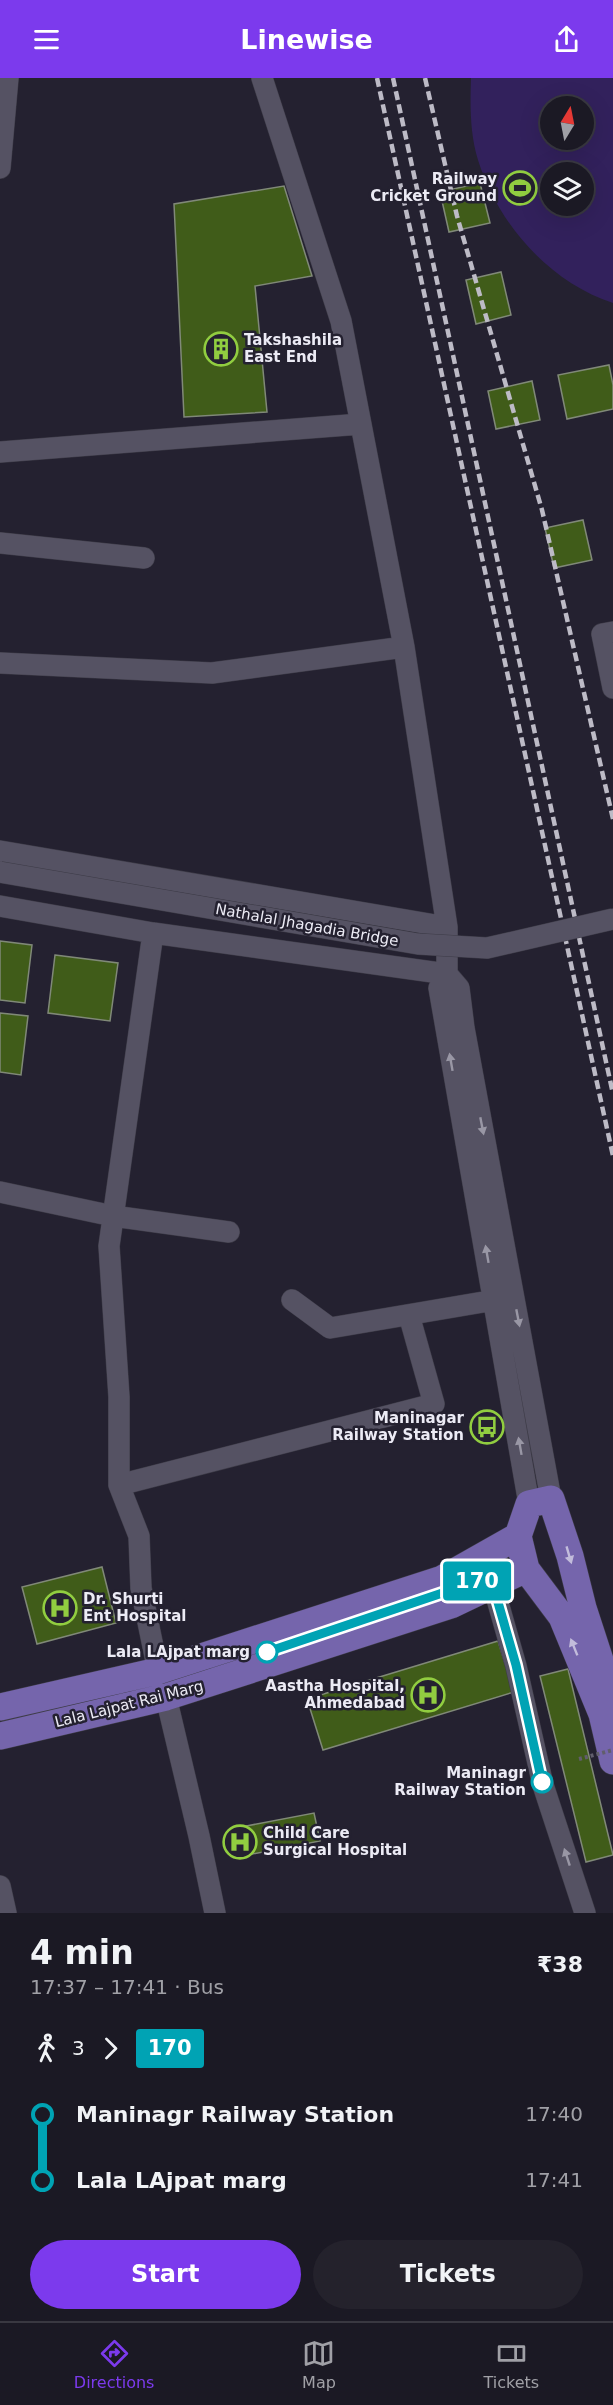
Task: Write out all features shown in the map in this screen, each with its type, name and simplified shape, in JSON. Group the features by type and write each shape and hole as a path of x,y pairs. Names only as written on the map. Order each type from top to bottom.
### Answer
{"main road":[{"path":"613,1700 572,1613 526,1569 518,1536 540,1501 570,1556 572,1613 602,1714 613,1761"},
{"name":"Lala Lajpat Rai Marg","path":"0,1707 158,1671 442,1579 518,1536"},
{"name":"Lala Lajpat Rai Marg","path":"0,1736 165,1697 451,1605 526,1569"}],"street":[{"path":"0,168 8,78"},
{"path":"262,78 341,321 404,647 447,927 447,974 439,988 495,1300 540,1501"},
{"path":"0,452 361,424"},
{"path":"0,543 144,558"},
{"path":"613,632 602,634 613,687"},
{"path":"0,663 212,673 404,647"},
{"path":"0,851 447,927"},
{"name":"Nathalal Jhagadia Bridge","path":"0,872 418,944 487,948 613,920"},
{"name":"Nathalal Jhagadia Bridge","path":"0,886 416,958 488,962 613,934"},
{"path":"0,906 153,933 447,974 459,988 540,1501"},
{"path":"153,933 109,1246 119,1397 119,1485 139,1536 141,1588 158,1671"},
{"path":"0,1192 113,1216 229,1232"},
{"path":"292,1300 330,1328 495,1300"},
{"path":"119,1485 434,1404 409,1315"},
{"path":"0,1723 77,1706 199,1674 484,1579 493,1585 516,1665 543,1785 585,1913"},
{"path":"165,1697 215,1913"},
{"path":"0,1886 6,1913"}],"path":[{"path":"579,1759 613,1750"}],"shaded area":[{"name":"Railway Cricket Ground","path":"471,78 613,78 613,303 568,281 529,248 513,228 487,184 478,160 472,130"}],"building":[{"path":"480,183 490,223 449,232 440,192"},
{"name":"Takshashila East End","path":"284,186 312,276 255,286 267,412 184,417 174,204"},
{"path":"501,272 511,315 476,324 466,280"},
{"path":"609,365 613,385 613,409 567,419 558,375"},
{"path":"532,381 540,420 496,429 488,391"},
{"path":"583,520 592,560 554,568 545,528"},
{"path":"0,941 32,945 25,1003 0,1000"},
{"path":"55,955 118,963 110,1021 48,1013"},
{"path":"0,1013 28,1016 21,1075 0,1072"},
{"path":"102,1567 116,1623 37,1644 22,1587"},
{"path":"498,1641 514,1692 323,1750 307,1699"},
{"path":"568,1669 613,1855 586,1862 540,1676"},
{"path":"314,1813 320,1841 247,1855 241,1827"}],"railway":[{"path":"377,78 613,1156"},
{"path":"393,78 613,1094"},
{"path":"425,78 457,216 542,510 613,819"}],"bus line":[{"name":"170","path":"267,1652 484,1579 493,1585 516,1665 542,1782"}],"place":[{"name":"Railway Cricket Ground","path":"520,188"},
{"name":"Takshashila East End","path":"221,349"},
{"name":"Maninagar Railway Station","path":"487,1427"},
{"name":"Dr. Shurti Ent Hospital","path":"60,1608"},
{"name":"Lala LAjpat marg","path":"267,1652"},
{"name":"Aastha Hospital, Ahmedabad","path":"428,1695"},
{"name":"Maninagr Railway Station","path":"542,1782"},
{"name":"Child Care Surgical Hospital","path":"240,1842"}]}
